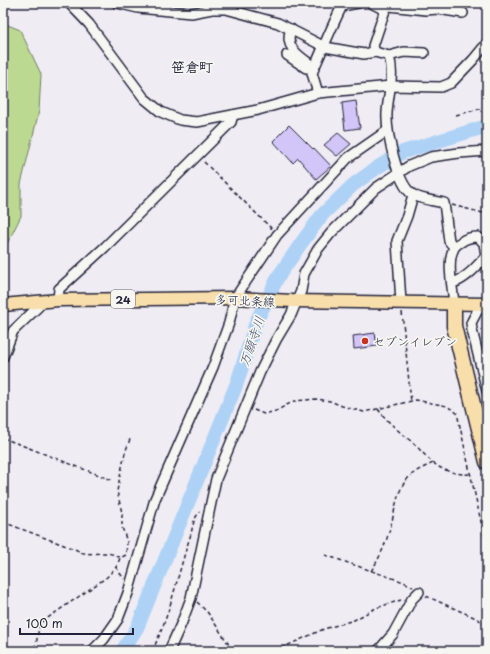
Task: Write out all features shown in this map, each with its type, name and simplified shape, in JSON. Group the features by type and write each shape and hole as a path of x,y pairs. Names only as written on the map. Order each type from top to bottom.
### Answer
{"highway":[{"path":"454,304 463,323 487,434"},
{"path":"454,304 454,326 487,462"}],"main road":[{"name":"多可北条線","path":"3,305 58,300 239,299 484,304"}],"street":[{"path":"69,3 89,24 144,98 160,112 180,120 197,122 258,110 318,93 391,86 441,87 452,83 487,43"},
{"path":"117,3 191,13 212,9 226,9 278,23 325,46 364,54 376,52 390,56 404,52 424,53"},
{"path":"313,70 342,6 358,3"},
{"path":"371,3 426,10 438,9 463,13"},
{"path":"376,52 373,46 388,6"},
{"path":"291,29 289,37 292,50 313,70 318,93"},
{"path":"287,56 313,70"},
{"path":"390,56 392,63 392,82 387,113 388,134 398,171 409,192 413,195 444,203 449,241 454,247"},
{"path":"58,300 59,289 105,247 231,122 233,115"},
{"path":"92,651 104,639 118,619 130,585 155,499 213,366 239,299 277,235 348,158 388,134"},
{"path":"169,651 191,598 216,479 260,372 276,340 291,315 295,301 301,290 304,274 318,249 331,233 376,188 398,171 431,157 487,151"},
{"path":"401,302 397,241 407,216 413,195"},
{"path":"452,283 460,281 479,265 486,256 484,244 478,237 465,238 454,247 449,272 452,283 454,304"},
{"path":"3,357 13,331 39,306 41,302"},
{"path":"484,304 471,323 487,391"},
{"path":"378,651 393,634 411,600 420,592"}],"path":[{"path":"456,115 487,107"},
{"path":"197,155 277,235"},
{"path":"444,203 487,214"},
{"path":"401,302 411,402"},
{"path":"246,408 264,414 276,411 294,401 316,399 330,401 364,412 416,400 447,406 457,413 487,549"},
{"path":"378,409 392,425 433,463 446,470 470,474"},
{"path":"3,438 112,480"},
{"path":"27,651 36,645 39,626 42,622 107,577 116,567 120,558 126,556 127,542 122,527 122,513 117,491 125,453 130,439"},
{"path":"371,571 386,540 391,526 394,508 406,480 414,473 433,463"},
{"path":"152,651 172,601 194,521 198,514 204,509 209,509"},
{"path":"3,522 71,547 82,553 106,553 116,555 120,558"},
{"path":"325,555 404,582 420,592 487,625"},
{"path":"116,567 130,585"},
{"path":"191,598 195,600 208,614 233,651"},
{"path":"275,651 328,627 354,620 384,605 407,599 411,600"}],"green space":[{"path":"3,23 20,30 41,74 39,111 21,184 21,216 3,252"}],"building":[{"path":"356,101 360,128 345,130 342,103"},
{"path":"289,125 331,166 316,179 298,158 293,163 273,141"},
{"path":"338,133 351,144 337,156 324,145"},
{"name":"セブンイレブン","path":"375,333 377,346 354,349 353,336"}],"waterway":[{"name":"万願寺川","path":"122,651 137,628 237,383 256,322 278,277 302,242 322,215 353,185 378,167 403,152 487,126"}],"place":[{"name":"セブンイレブン","path":"365,341"}],"district":[{"name":"笹倉町","path":"192,66"}]}
